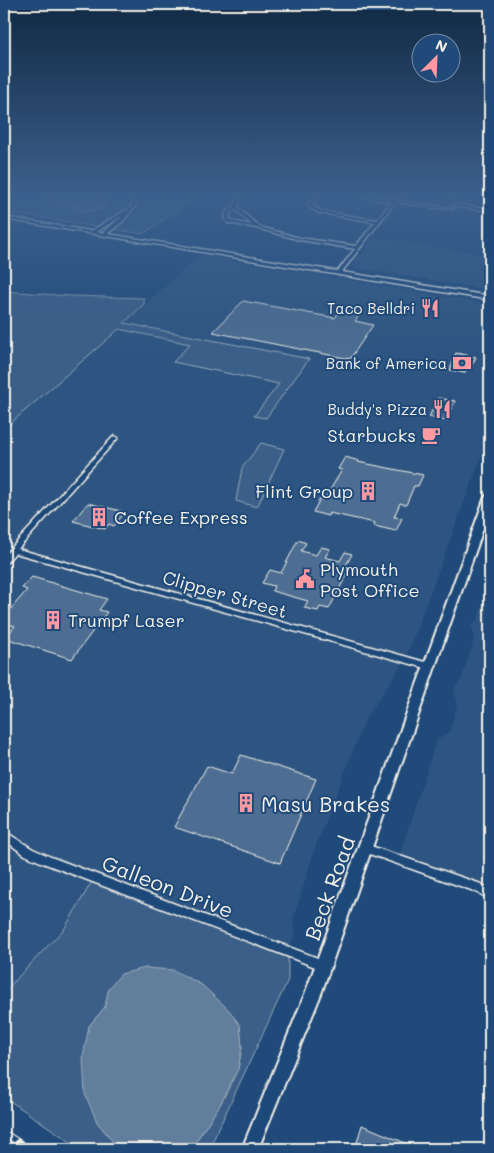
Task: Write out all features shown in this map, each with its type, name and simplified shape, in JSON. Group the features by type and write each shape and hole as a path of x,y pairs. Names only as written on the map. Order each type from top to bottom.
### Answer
{"main road":[{"name":"Beck Road","path":"250,1149 324,965 490,497"}],"street":[{"path":"202,250 490,298"},
{"path":"339,272 357,250"},
{"path":"4,560 115,438"},
{"name":"Clipper Street","path":"13,550 429,666"},
{"name":"Galleon Drive","path":"4,835 29,852 47,860 324,965"},
{"path":"365,848 470,884 490,894"}],"shaded area":[{"path":"364,250 455,250 481,254 484,250 490,250 490,290 350,267"},
{"path":"200,255 490,304 490,434 405,660 366,718 316,845 293,920 295,934 288,952 94,878 65,928 4,992 4,429 119,329 191,344 174,362 297,357 124,322"},
{"path":"4,291 70,296 144,298 144,304 124,323 309,359 266,418 254,416 279,384 173,362 190,344 119,329 4,429"},
{"path":"261,443 284,449 257,507 236,501 242,468"},
{"path":"490,577 490,894 477,887 398,860 436,741 450,731 457,703 454,688 461,680 475,636 471,626 478,619"},
{"path":"94,878 288,952 288,980 209,1149 191,1149 221,1103 238,1069 242,1047 240,1025 109,988 105,1007 89,1026 97,1122 119,1149 81,1149 4,1097 4,992 65,928"},
{"path":"145,968 173,970 202,985 228,1009 240,1025 242,1047 238,1069 221,1103 191,1149 119,1149 97,1122 85,1094 83,1057 89,1026 105,1007 109,988 121,974"}],"building":[{"path":"243,301 335,318 340,311 360,314 355,321 373,325 350,359 213,332"},
{"name":"Bank of America","path":"456,353 476,357 472,365 464,373 450,370"},
{"name":"Buddy's Pizza","path":"438,398 455,401 446,421 429,417"},
{"name":"Flint Group","path":"345,457 358,462 423,475 418,486 414,486 406,505 400,503 394,517 402,518 396,531 374,526 375,523 329,513 328,516 313,512 320,499 324,500 342,470 338,469"},
{"name":"Coffee Express","path":"88,503 125,512 114,526 109,524 105,529 73,521"},
{"name":"Plymouth Post Office","path":"298,540 306,543 301,551 316,555 321,547 330,549 325,557 340,561 345,552 352,554 342,573 347,574 329,609 320,607 318,611 304,608 308,601 272,591 274,586 262,583 270,570 281,573"},
{"name":"Trumpf Laser","path":"32,577 107,599 99,610 107,612 72,659 5,638 15,626 4,623 4,617 27,590 22,588"},
{"name":"Masu Brakes","path":"241,755 316,779 280,863 174,827 207,766 232,774"},
{"path":"362,1125 420,1149 355,1149"}],"railway":[{"path":"4,1133 29,1149"}],"place":[{"name":"Taco Belldri","path":"430,308"},
{"name":"Bank of America","path":"462,363"},
{"name":"Buddy's Pizza","path":"442,409"},
{"name":"Starbucks","path":"431,435"},
{"name":"Flint Group","path":"368,491"},
{"name":"Coffee Express","path":"99,517"},
{"name":"Plymouth Post Office","path":"305,579"},
{"name":"Trumpf Laser","path":"53,620"},
{"name":"Masu Brakes","path":"246,803"}]}
